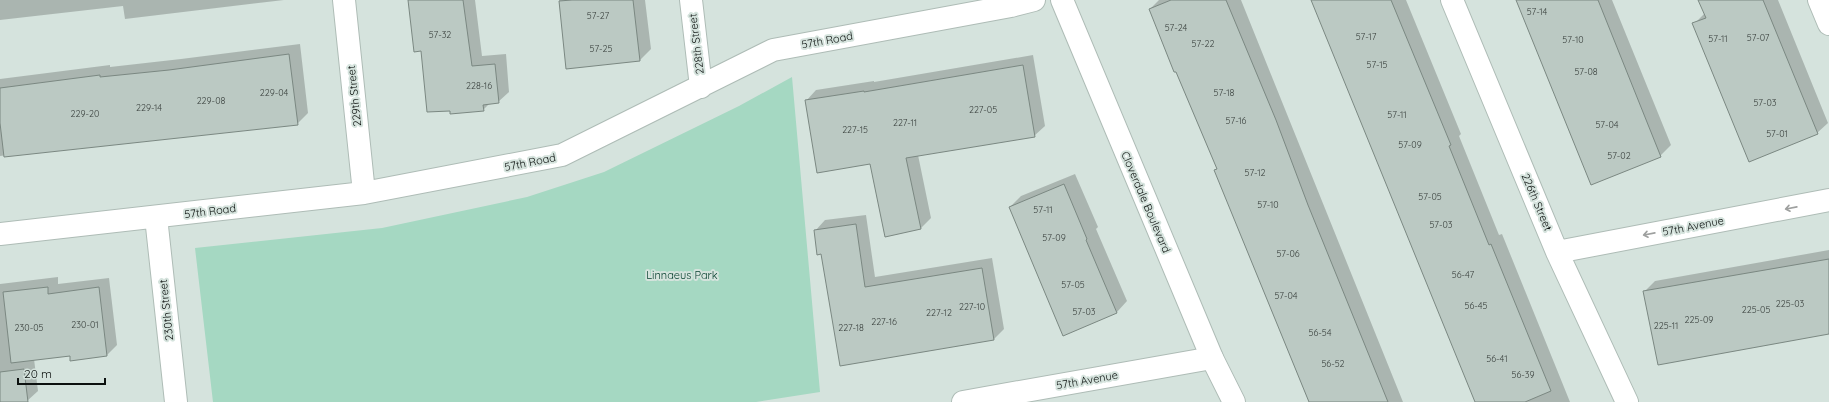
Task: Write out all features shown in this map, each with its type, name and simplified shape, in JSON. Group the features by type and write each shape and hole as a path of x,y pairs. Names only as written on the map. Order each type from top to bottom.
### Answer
{"street":[{"name":"229th Street","path":"344,0 364,193"},
{"name":"228th Street","path":"691,0 701,87"},
{"name":"57th Road","path":"0,234 364,193 562,156 773,50 1004,7 1034,0"},
{"name":"Cloverdale Boulevard","path":"1062,0 1212,358 1234,402"},
{"name":"226th Street","path":"1452,0 1557,252 1627,402"},
{"path":"1819,0 1829,24"},
{"name":"57th Avenue","path":"1557,252 1829,200"},
{"name":"230th Street","path":"156,217 176,402"},
{"name":"57th Avenue","path":"963,402 1212,358"}],"green space":[{"name":"Linnaeus Park","path":"792,77 820,392 756,402 213,402 195,248 382,228 527,197 604,172 739,106"}],"building":[{"path":"408,0 463,0 472,66 495,64 499,103 483,105 484,111 450,114 450,111 427,112 421,51 414,52"},
{"path":"633,0 640,61 566,69 559,1"},
{"path":"1171,0 1226,0 1276,120 1308,205 1388,402 1309,402 1214,170 1217,169 1176,72 1174,72 1149,9"},
{"path":"1311,0 1391,0 1451,145 1449,146 1489,245 1491,244 1551,391 1525,402 1475,402"},
{"path":"1516,0 1598,0 1661,157 1591,185"},
{"path":"1698,0 1763,0 1818,134 1749,162 1692,23 1706,18"},
{"path":"289,54 298,125 4,157 0,123 0,88 100,75 100,77 169,70"},
{"path":"1023,65 1035,137 906,158 921,229 885,237 870,164 817,173 805,100 864,92"},
{"path":"1064,184 1117,313 1063,336 1009,207"},
{"path":"856,224 865,287 982,268 994,340 840,366 821,254 817,255 814,230"},
{"path":"1829,259 1829,334 1658,365 1643,291"},
{"path":"48,287 48,294 99,287 107,356 70,361 70,356 11,363 3,292"},
{"path":"24,369 28,402 0,402 0,372"}]}
